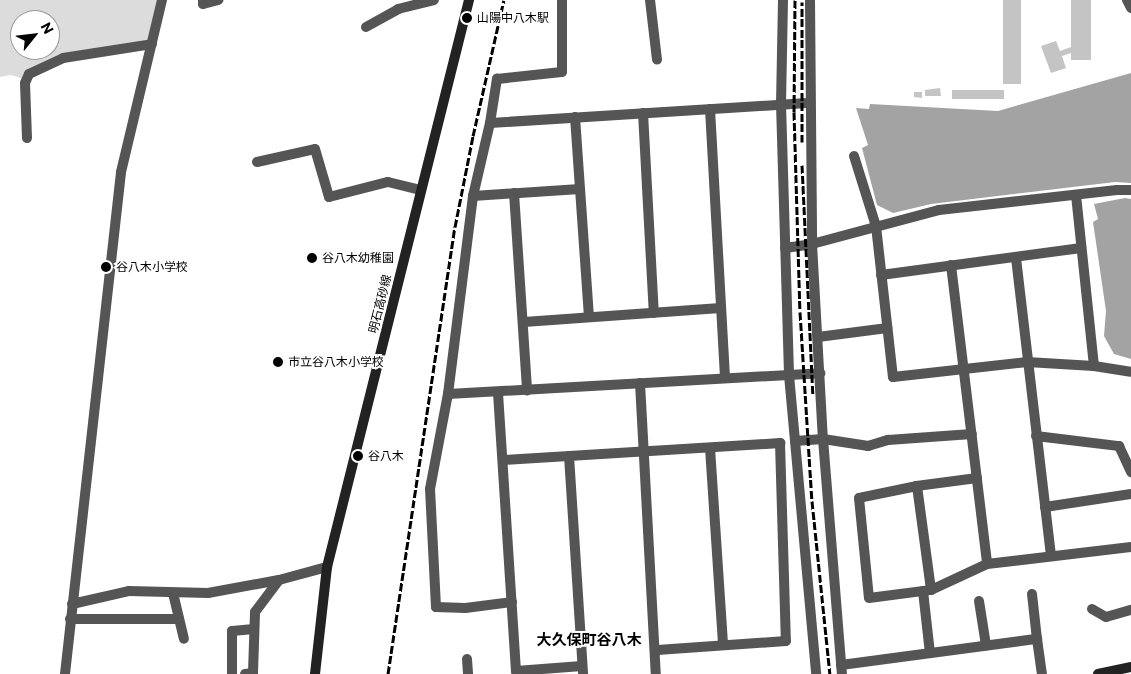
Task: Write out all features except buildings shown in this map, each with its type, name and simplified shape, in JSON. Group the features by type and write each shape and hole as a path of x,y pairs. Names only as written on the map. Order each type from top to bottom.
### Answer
{"main road":[{"name":"明石高砂線","path":"315,674 327,567 468,0"},
{"path":"1098,674 1131,667"}],"street":[{"path":"65,674 121,172 162,0"},
{"path":"203,0 203,4 218,0"},
{"path":"366,27 398,10 419,2 434,0"},
{"path":"512,602 465,608 436,607 430,488 448,394 473,196 490,123 497,79 562,72 562,0"},
{"path":"650,0 657,60"},
{"path":"783,0 781,104 789,375 816,674"},
{"path":"810,0 812,244 823,439 842,670 930,653 1036,638"},
{"path":"1127,0 1131,8"},
{"path":"27,138 25,83 29,74 63,58 152,44"},
{"path":"490,123 810,103"},
{"path":"710,109 725,378"},
{"path":"643,113 654,313"},
{"path":"575,117 590,317"},
{"path":"257,162 315,149 329,197 388,182 421,190"},
{"path":"854,156 876,226 893,377 1028,362 1094,366 1131,372"},
{"path":"473,196 580,189"},
{"path":"786,248 812,244 939,210 1131,190"},
{"path":"514,193 524,322 527,391"},
{"path":"1076,195 1094,366"},
{"path":"881,275 1081,248"},
{"path":"1016,258 1051,556"},
{"path":"951,265 987,564"},
{"path":"524,322 721,308"},
{"path":"818,337 887,328"},
{"path":"448,394 498,393 820,373"},
{"path":"640,383 657,650 656,674"},
{"path":"498,393 516,671 582,670 570,456"},
{"path":"795,441 823,439 868,446 888,440 972,434"},
{"path":"1036,436 1119,446 1131,472"},
{"path":"503,460 780,444 786,641 657,650"},
{"path":"710,448 723,645"},
{"path":"977,478 917,486 859,498 869,598 927,590 987,564 1131,547"},
{"path":"917,486 927,590 930,653"},
{"path":"1045,507 1131,494"},
{"path":"72,604 129,591 208,593 279,580 327,567"},
{"path":"245,674 254,673 255,612 279,580"},
{"path":"173,593 184,639"},
{"path":"1032,594 1042,674"},
{"path":"979,601 986,645"},
{"path":"1092,609 1106,617 1131,610"},
{"path":"70,619 178,619"},
{"path":"232,674 232,631 254,629"},
{"path":"467,659 468,674"}],"shaded area":[{"path":"0,0 157,0 148,41 60,55 60,10 10,10 10,60 52,60 24,79 11,75 0,77"},
{"path":"1131,73 1131,183 1115,182 931,204 893,213 877,205 862,148 868,145 856,108 869,109 870,104 998,111"},
{"path":"1125,198 1131,199 1131,359 1114,354 1104,336 1106,311 1093,222 1098,219 1094,204"}],"railway":[{"path":"388,674 455,227 473,136 504,0"},
{"path":"795,0 794,112 800,312 812,501 830,674"},
{"path":"802,2 802,142"},
{"path":"802,165 813,395"}],"place":[{"name":"山陽中八木駅","path":"467,18"},
{"name":"谷八木幼稚園","path":"312,258"},
{"name":"谷八木小学校","path":"106,267"},
{"name":"市立谷八木小学校","path":"278,362"},
{"name":"谷八木","path":"358,456"}],"district":[{"name":"大久保町谷八木","path":"589,640"}]}
